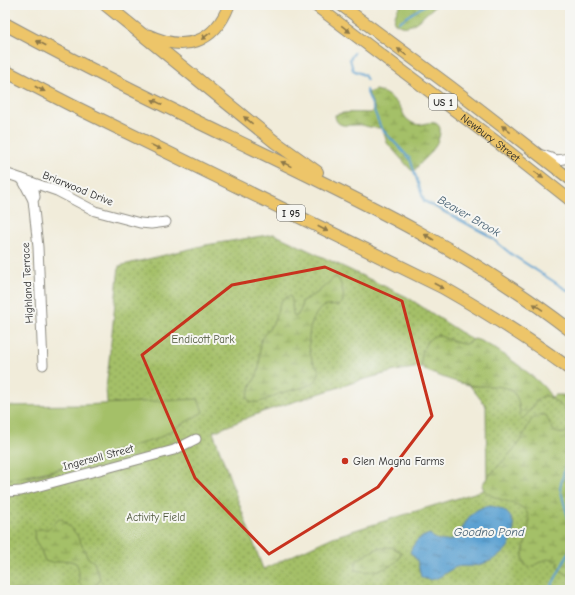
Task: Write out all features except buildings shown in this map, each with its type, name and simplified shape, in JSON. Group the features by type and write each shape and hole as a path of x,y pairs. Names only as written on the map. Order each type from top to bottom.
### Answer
{"highway":[{"path":"106,5 293,156 359,200"},
{"path":"5,24 118,83 359,200 420,232 478,267 549,314 570,330"},
{"name":"I 95","path":"5,71 78,109 442,287 478,308 570,369"}],"main road":[{"path":"140,32 169,44 188,44 207,36 221,22 229,5"},
{"name":"Newbury Street","path":"315,5 498,143 570,200"},
{"name":"Newbury Street","path":"341,5 570,179"}],"street":[{"path":"537,153 557,160 570,158"},
{"name":"Briarwood Drive","path":"5,173 33,184 57,191 95,211 140,223 151,224 166,222"},
{"name":"Highland Terrace","path":"22,179 33,200 38,247 43,364"},
{"name":"Highland Terrace","path":"33,184 35,197 33,200"},
{"name":"Ingersoll Street","path":"5,492 21,491 174,450 196,439"}],"highlighted area":[{"path":"325,267 402,301 432,416 378,487 269,554 195,478 142,355 232,285"}],"green space":[{"path":"401,5 437,5 417,22 411,25 400,26 394,22 396,13"},
{"path":"375,90 386,94 392,99 400,107 405,117 411,122 419,125 432,122 440,127 440,134 436,145 430,154 414,171 411,170 387,143 383,129 362,125 345,125 338,123 336,120 335,115 344,113 371,113 374,107 368,93"},
{"name":"Endicott Park","path":"274,234 407,297 520,371 570,412 570,590 5,590 5,479 45,473 111,451 106,389 119,266 206,245","holes":["434,365 455,367 486,406 487,489 333,537 263,569 213,432 262,412 358,381 395,371"]},
{"path":"336,276 340,281 343,290 342,303 336,306 325,306 321,308 314,319 309,332 310,353 313,362 319,371 316,380 306,386 281,393 262,401 254,403 250,402 247,397 259,368 261,341 273,323 282,300 290,296 292,300 293,314 294,316 297,316 301,309 302,301 317,293"},
{"path":"437,335 463,344 474,339 489,345 520,366 537,380 552,398 554,395 570,397 570,418 564,408 549,397 544,396 537,401 522,419 520,417 518,400 509,389 463,384 425,370 421,365 424,347 429,340"},
{"path":"198,399 203,412 157,439 111,452 73,466 18,478 5,479 5,406 83,405"},
{"path":"539,415 546,415 552,428 557,432 564,433 570,431 570,574 568,575 559,569 558,562 550,559 528,568 524,563 523,557 529,526 529,518 526,511 516,505 489,494 484,490 482,485 516,446 531,420"},
{"path":"59,519 62,519 77,535 88,558 94,562 100,579 92,590 85,590 80,583 79,571 76,563 67,560 52,562 45,561 34,534 37,529 48,529"},
{"path":"391,547 401,552 399,559 394,563 384,569 373,571 355,570 357,560 376,549"}],"water":[{"name":"Goodno Pond","path":"490,506 500,508 506,512 513,523 514,530 512,540 505,550 490,561 478,565 456,567 435,579 431,580 421,577 417,560 410,552 417,540 430,534 438,540 450,540 457,536 472,514 479,509"}],"waterway":[{"name":"Beaver Brook","path":"399,22 425,5"},
{"name":"Beaver Brook","path":"354,53 350,59 353,70 364,75 367,80"},
{"name":"Beaver Brook","path":"366,90 381,128 410,159 424,201 488,235 511,254 570,292"},
{"name":"Beaver Brook","path":"570,447 560,488 570,525"},
{"name":"Beaver Brook","path":"551,590 551,587 570,550"}],"place":[{"name":"Glen Magna Farms","path":"345,461"}],"park label":[{"name":"Activity Field","path":"156,517"}]}
